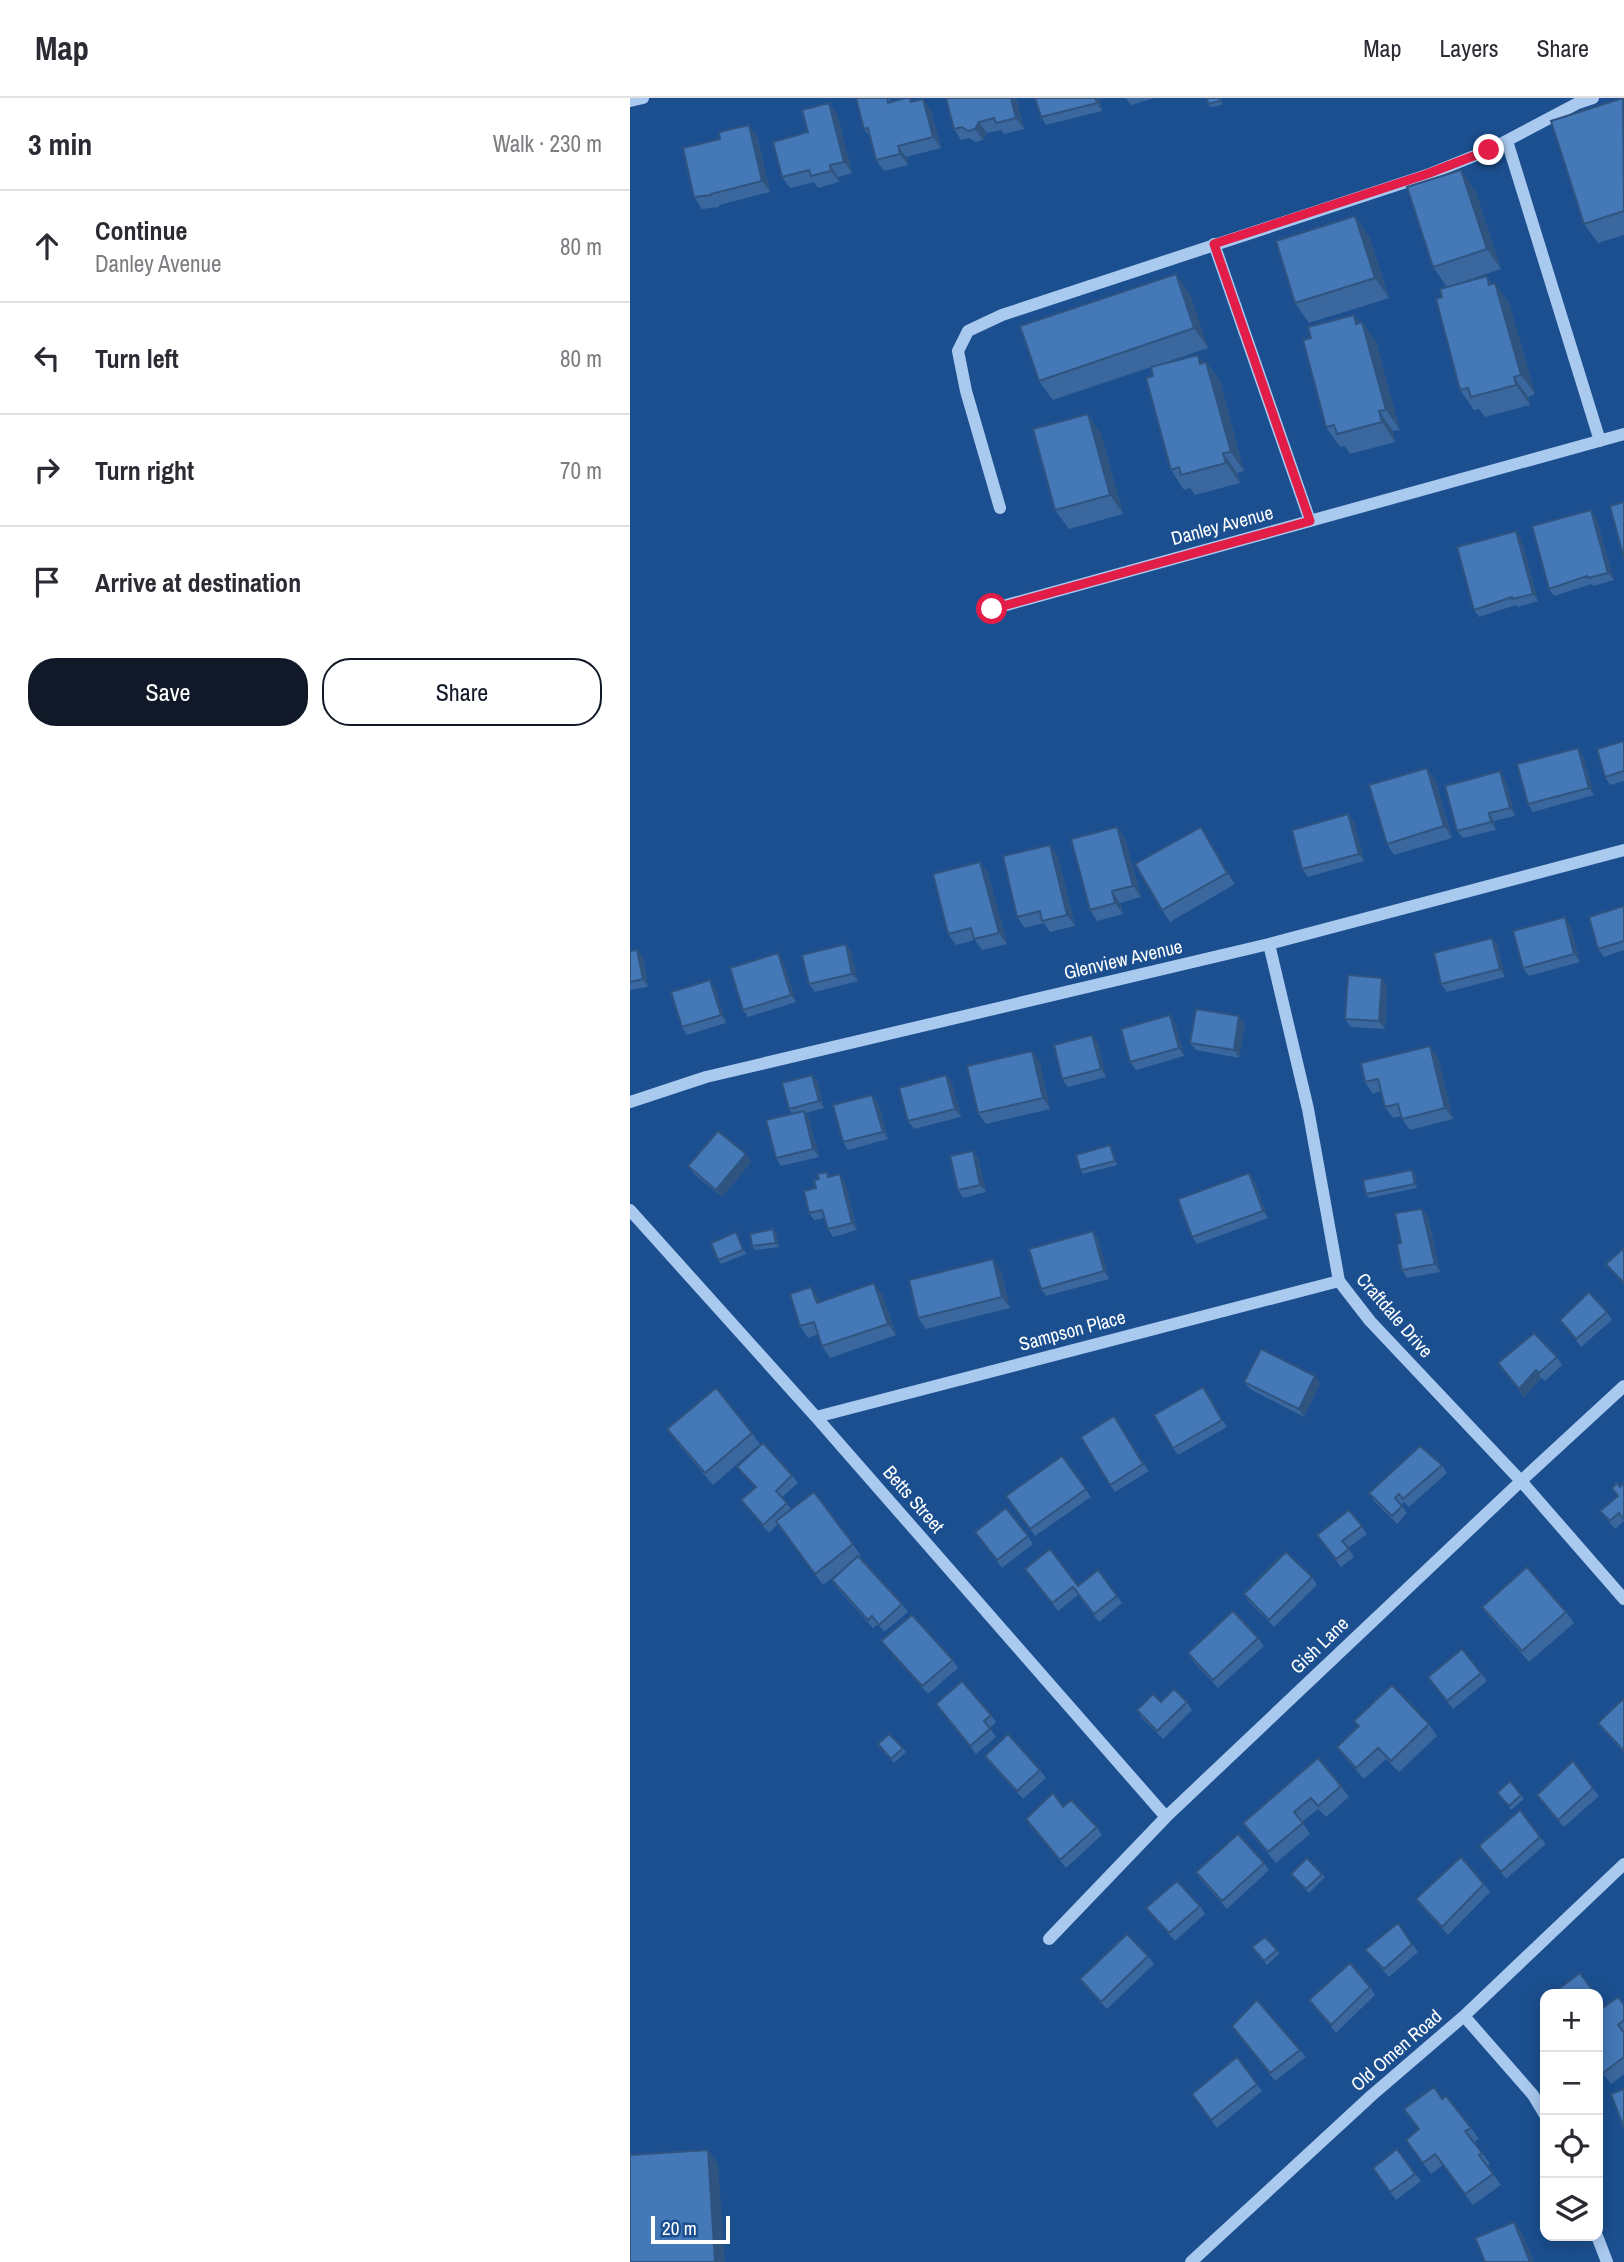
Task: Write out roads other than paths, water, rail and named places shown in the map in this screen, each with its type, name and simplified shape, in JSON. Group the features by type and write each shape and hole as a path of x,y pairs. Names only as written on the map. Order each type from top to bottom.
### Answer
{"street":[{"path":"630,101 643,98"},
{"path":"1000,508 958,351 968,331 1002,315 1427,174 1507,141 1578,103 1594,98"},
{"path":"1507,141 1600,441"},
{"path":"1214,244 1310,521"},
{"name":"Danley Avenue","path":"992,609 1624,434"},
{"name":"Glenview Avenue","path":"630,1102 706,1077 1269,944 1624,850"},
{"name":"Craftdale Drive","path":"1269,944 1308,1109 1339,1281 1370,1321 1521,1480 1624,1599"},
{"name":"Betts Street","path":"630,1210 816,1417 1166,1817"},
{"name":"Sampson Place","path":"816,1417 1339,1281"},
{"name":"Gish Lane","path":"1049,1939 1166,1817 1521,1480 1624,1386"},
{"name":"Old Omen Road","path":"1191,2262 1371,2096 1464,2016 1624,1864"},
{"path":"1464,2016 1533,2095 1540,2107"},
{"path":"1599,2241 1607,2262"}]}
